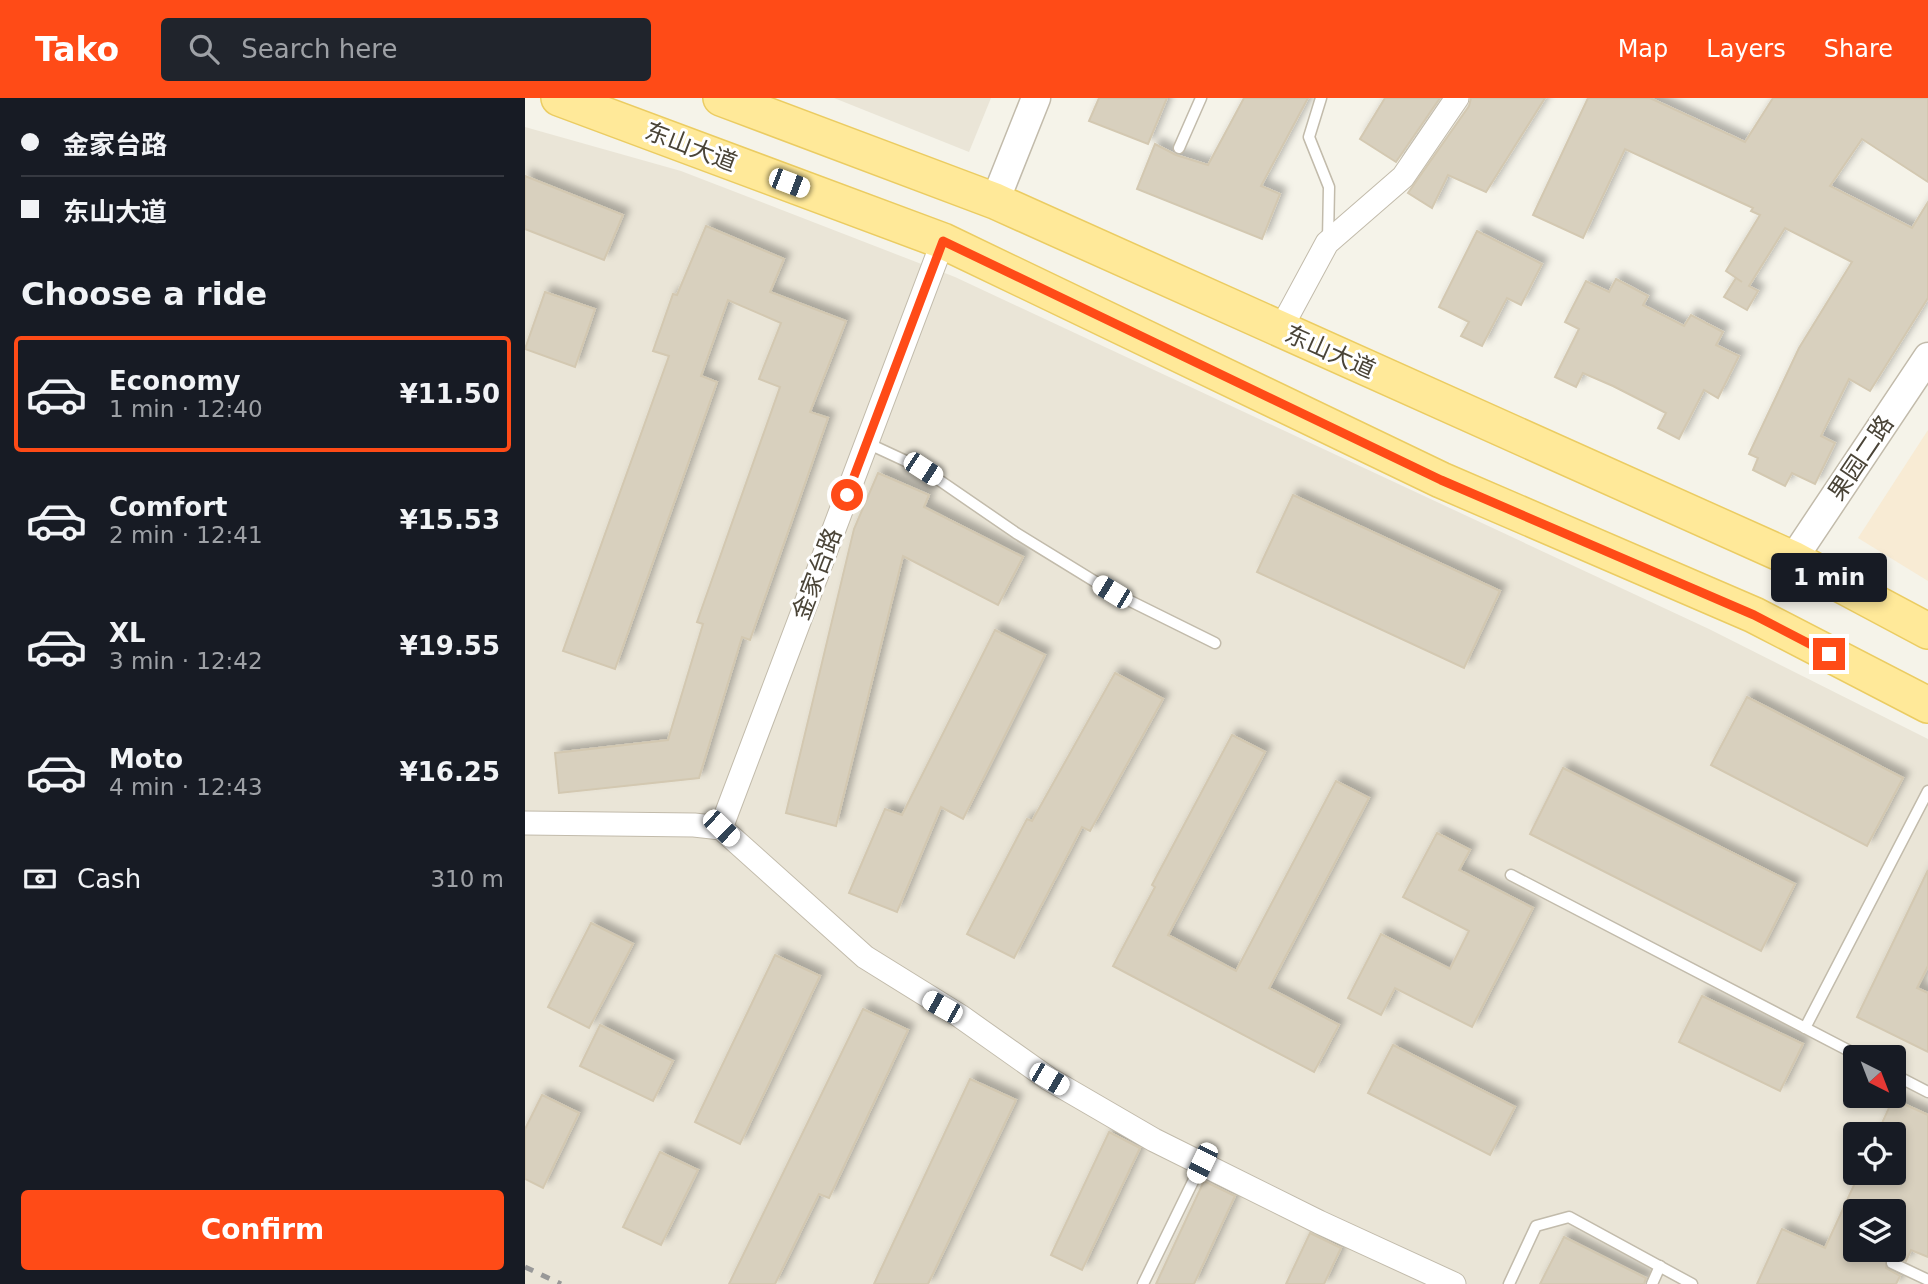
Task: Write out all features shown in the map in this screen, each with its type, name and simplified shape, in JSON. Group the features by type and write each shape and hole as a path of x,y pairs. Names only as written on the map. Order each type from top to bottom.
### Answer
{"main road":[{"name":"东山大道","path":"559,98 943,241 1441,480 1754,615 1928,705"},
{"name":"东山大道","path":"721,98 995,201 1793,559 1928,631"}],"street":[{"path":"995,201 1036,98"},
{"path":"1280,330 1327,243 1403,177 1457,98"},
{"name":"金家台路","path":"721,828 943,241"},
{"name":"果园二路","path":"1793,559 1928,357"},
{"path":"525,823 694,825 721,828 865,957 960,1016 1049,1079 1154,1140 1454,1284"}],"lane":[{"path":"1179,148 1201,98"},
{"path":"1321,98 1309,137 1329,187 1327,243"},
{"path":"867,443 923,469 1016,533 1112,592 1215,643"},
{"path":"1805,1028 1928,791"},
{"path":"1511,875 1843,1048"},
{"path":"1906,1081 1928,1092"},
{"path":"1143,1284 1202,1163"},
{"path":"1509,1284 1536,1226 1569,1217 1692,1284"},
{"path":"1892,1263 1928,1280"},
{"path":"1652,1284 1660,1266"}],"shaded area":[{"path":"834,98 991,98 969,152"},
{"path":"525,127 681,171 955,277 1709,629 1928,739 1928,1284 525,1284"},
{"path":"1928,430 1928,581 1858,538"}],"building":[{"path":"1099,98 1167,98 1148,144 1089,121"},
{"path":"1244,98 1308,98 1261,186 1280,194 1262,239 1137,189 1155,144 1176,155 1208,165"},
{"path":"1385,98 1440,98 1396,162 1360,139"},
{"path":"1471,98 1545,98 1486,192 1448,175 1432,208 1408,193 1469,106"},
{"path":"1588,98 1650,98 1745,142 1773,98 1928,98 1928,182 1862,139 1830,186 1912,228 1928,202 1928,298 1870,391 1849,379 1821,436 1835,443 1815,484 1792,473 1785,486 1753,470 1758,458 1749,454 1799,348 1852,262 1785,228 1749,286 1758,291 1747,310 1724,297 1736,278 1742,282 1726,271 1760,215 1751,211 1753,208 1625,149 1583,238 1533,215"},
{"path":"525,176 623,215 604,260 525,229"},
{"path":"706,226 784,259 770,292 846,321 810,412 828,418 750,640 742,637 699,778 559,793 555,753 668,740 703,624 697,622 780,387 759,379 781,323 728,300 701,376 717,382 615,669 563,651 669,356 653,351 673,294 677,295"},
{"path":"1477,231 1542,264 1521,305 1507,298 1482,346 1461,336 1469,322 1439,307"},
{"path":"1616,279 1648,296 1643,305 1684,326 1691,315 1723,332 1716,345 1739,356 1718,398 1704,390 1679,439 1658,428 1666,413 1613,386 1583,373 1576,387 1555,377 1579,329 1565,322 1586,281 1609,292"},
{"path":"545,292 595,309 575,367 525,349"},
{"path":"878,473 929,495 924,507 1023,557 998,605 903,556 836,826 786,813 854,529"},
{"path":"1293,495 1500,591 1464,668 1257,572"},
{"path":"995,630 1045,655 963,819 941,807 897,912 849,893 885,809 902,815"},
{"path":"1115,673 1163,699 1090,831 1082,827 1014,958 967,934 1027,819 1032,821"},
{"path":"1747,697 1903,778 1867,846 1711,765"},
{"path":"1232,735 1265,752 1168,935 1236,971 1336,781 1369,798 1269,988 1339,1025 1314,1072 1113,966 1155,887 1152,885"},
{"path":"1563,768 1795,884 1761,951 1530,834"},
{"path":"1437,833 1470,850 1459,870 1533,908 1472,1027 1395,988 1381,1015 1348,998 1381,934 1450,969 1469,931 1403,897"},
{"path":"1928,870 1928,966 1917,988 1928,993 1928,1052 1857,1017"},
{"path":"591,923 633,944 589,1028 548,1007"},
{"path":"775,955 820,976 740,1144 695,1122"},
{"path":"1702,996 1803,1044 1780,1091 1679,1042"},
{"path":"863,1009 908,1030 829,1198 819,1194 775,1284 729,1284"},
{"path":"600,1025 673,1061 653,1101 580,1066"},
{"path":"1393,1045 1515,1107 1490,1155 1368,1093"},
{"path":"970,1079 1016,1100 928,1284 874,1284"},
{"path":"542,1095 579,1113 543,1188 525,1179 525,1129"},
{"path":"1906,1105 1928,1115 1928,1257 1911,1250 1906,1261 1906,1199 1848,1199 1854,1185 1906,1185 1906,1122 1882,1122 1889,1108 1906,1108"},
{"path":"1109,1132 1140,1148 1082,1270 1051,1255"},
{"path":"660,1152 698,1170 661,1245 623,1227"},
{"path":"1204,1181 1235,1196 1194,1284 1156,1284"},
{"path":"1843,1209 1843,1262 1887,1262 1886,1268 1900,1276 1896,1284 1757,1284 1782,1229 1825,1248"},
{"path":"1310,1233 1341,1248 1324,1284 1286,1284"},
{"path":"1564,1237 1646,1278 1644,1284 1540,1284"}],"railway":[{"path":"525,1267 561,1284"}],"route":[{"path":"847,495 943,241 1441,480 1754,615 1829,654"}]}
